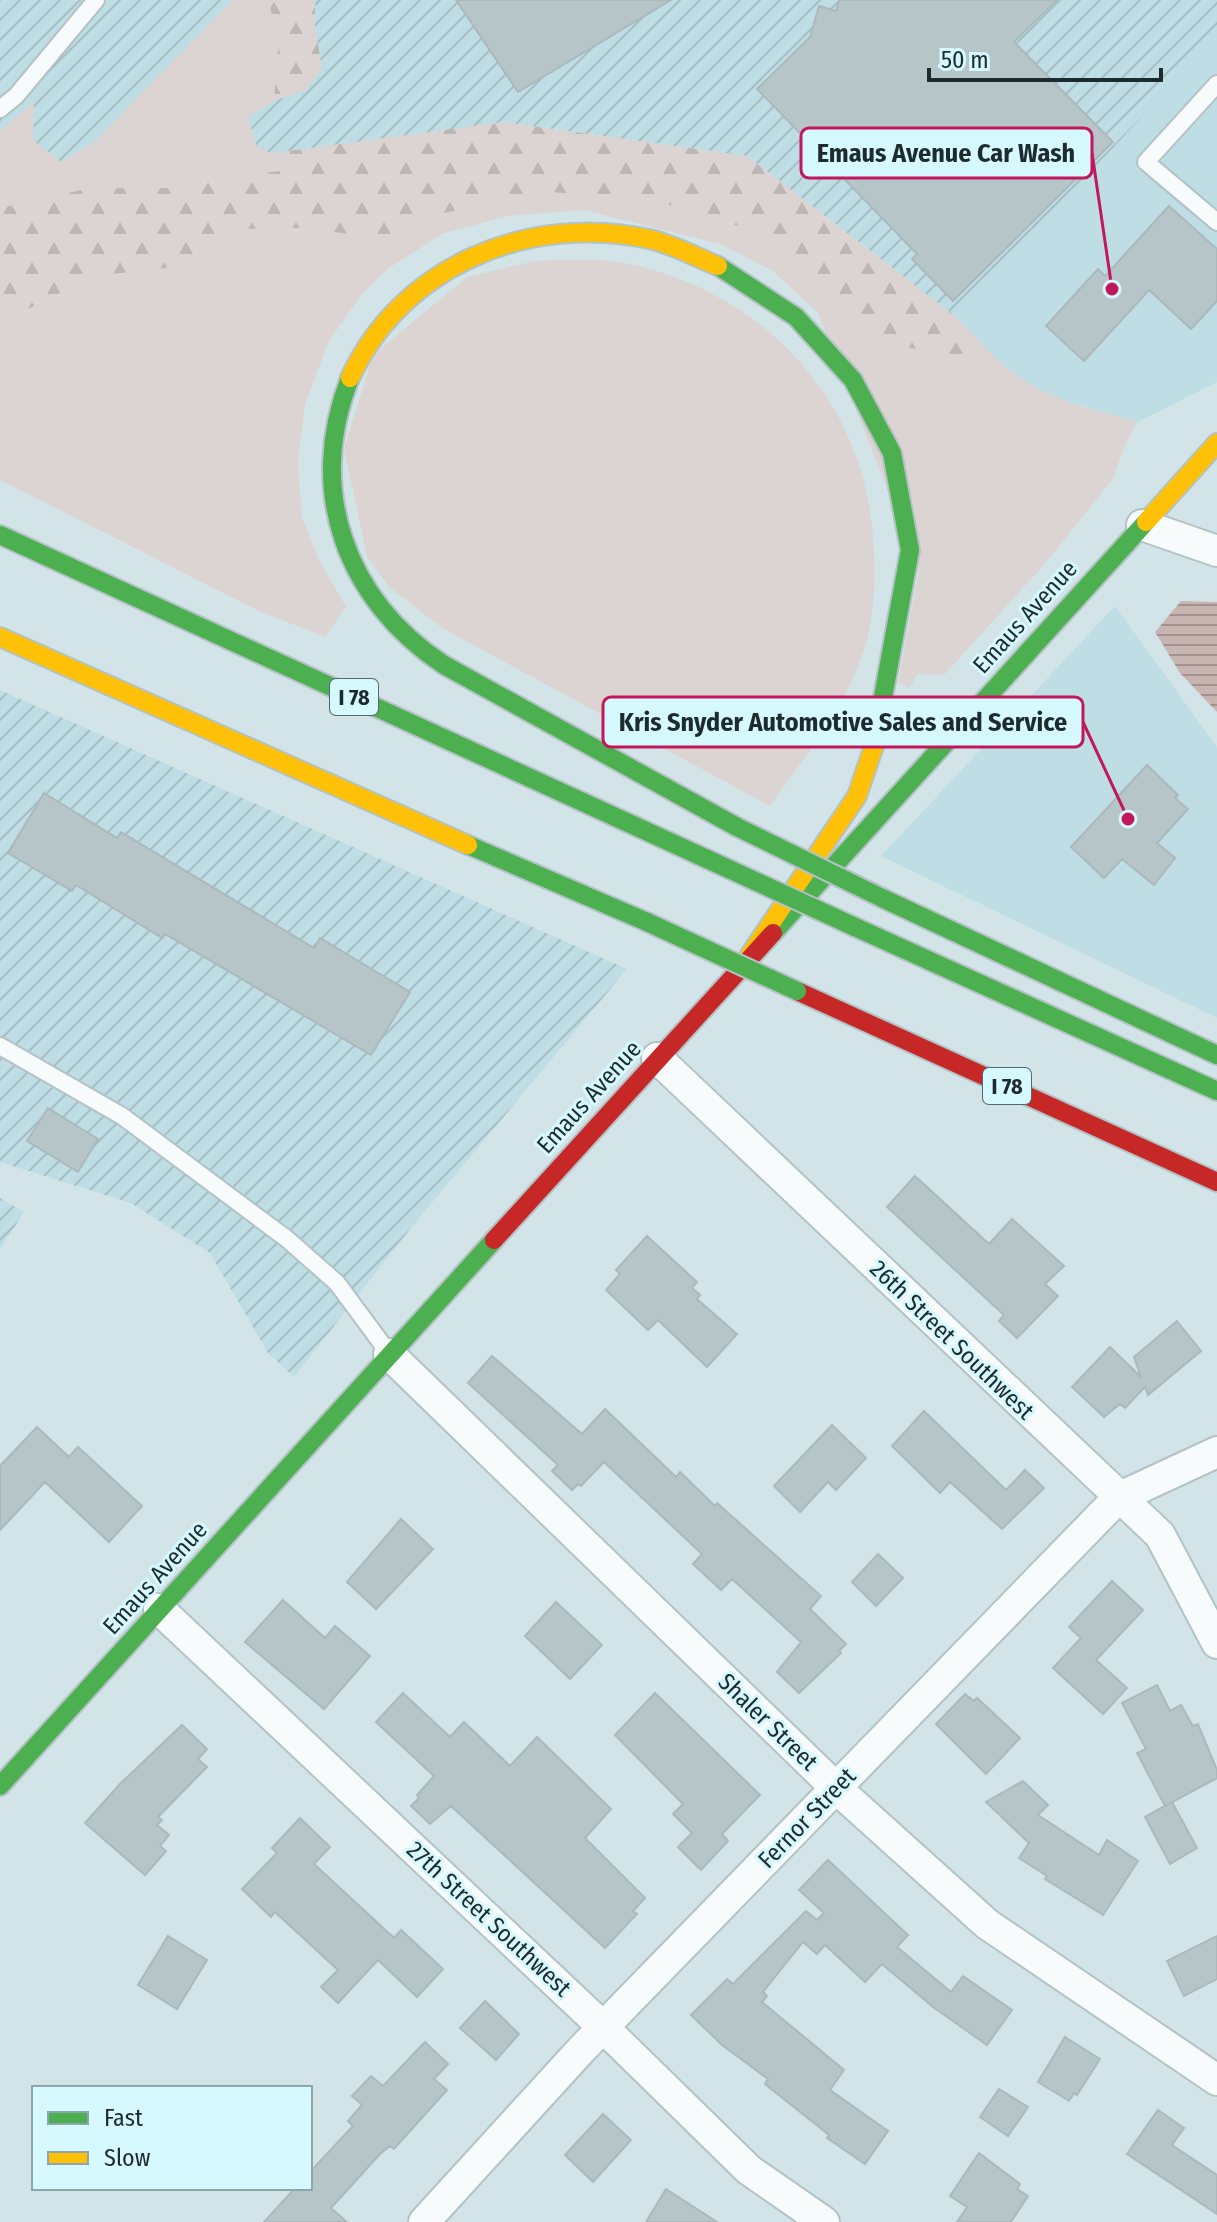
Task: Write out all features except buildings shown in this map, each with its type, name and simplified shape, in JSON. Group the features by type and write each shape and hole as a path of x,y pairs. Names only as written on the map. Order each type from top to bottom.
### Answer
{"main road":[{"path":"749,956 862,786 903,598 910,537 899,479 883,435 855,383 818,337 757,286 702,256 630,234 583,230 510,241 466,258 426,282 391,312 367,341 349,377 336,414 331,454 332,494 343,541 359,578 381,611 434,659 737,827 882,898 1217,1055"},
{"name":"Emaus Avenue","path":"0,1786 1217,443"},
{"name":"I 78","path":"0,535 1217,1091"},
{"name":"I 78","path":"0,637 343,792 647,922 1217,1182"}],"street":[{"path":"1142,525 1217,551"},
{"name":"26th Street Southwest","path":"657,1058 1160,1535 1217,1643"},
{"name":"Shaler Street","path":"389,1354 836,1788 987,1924 1217,2080"},
{"name":"Fernor Street","path":"424,2222 604,2028 1118,1498 1217,1452"},
{"name":"27th Street Southwest","path":"159,1609 604,2028 749,2170 824,2222"}],"lane":[{"path":"0,109 16,96 96,0"},
{"path":"1217,84 1146,162 1217,222"},
{"path":"0,1046 122,1116 287,1239 337,1283 389,1354"}],"shaded area":[{"path":"0,0 1217,0 1217,36 956,317 747,156 503,122 295,153 61,163 0,153"},
{"path":"1217,36 1217,382 1138,422 1045,395 1001,365 956,317"},
{"path":"1181,601 1217,602 1217,712 1180,673 1155,632"},
{"path":"1115,606 1217,747 1217,1018 881,856"},
{"path":"0,690 627,969 410,1229 294,1377 268,1353 210,1253 131,1203 0,1162"},
{"path":"0,1198 24,1212 0,1249"}],"green space":[{"path":"233,0 269,0 278,50 274,101 248,117 256,145 296,168 179,188 90,188 0,208 0,131 34,101 33,140 61,162 95,141"},
{"path":"269,0 315,0 315,27 322,68 306,90 274,101 278,50"},
{"path":"503,122 747,156 956,317 983,345 959,356 875,342 758,232 646,198 549,192 429,216 379,253 357,235 299,228 236,229 176,267 94,276 0,323 0,208 90,188 179,188 295,168 266,154"},
{"path":"549,192 646,198 758,232 807,275 959,356 983,345 1001,363 1036,388 1073,403 1138,422 1126,442 1113,479 1043,566 944,675 917,674 910,688 898,683 919,570 818,313 773,271 720,244 583,210 507,216 442,234 389,268 362,294 329,341 305,404 298,463 302,517 318,558 346,607 325,637 259,611 0,480 0,323 94,276 176,267 236,229 299,228 357,235 379,253 429,216"},
{"path":"589,260 643,267 692,284 736,308 775,337 809,372 836,412 856,456 869,505 874,556 873,601 868,635 857,669 836,710 770,806 442,628 389,587 367,556 344,449 373,355 467,277 535,261"}],"traffic: fast":[{"path":"718,266 796,317 853,380 892,453 910,550 874,746"},
{"path":"350,378 337,420 332,461 334,501 343,539 359,575 381,608 410,638 444,665 737,827"},
{"path":"773,933 1146,522"},
{"path":"0,535 707,859"},
{"path":"737,827 882,898"},
{"path":"468,845 647,922"},
{"path":"707,859 855,927"},
{"path":"882,898 1217,1055"},
{"path":"647,922 797,991"},
{"path":"855,927 1217,1091"},
{"path":"0,1786 494,1240"}],"traffic: slow":[{"path":"350,378 373,339 402,305 436,278 474,256 516,242 559,234 604,233 658,241 718,266"},
{"path":"1146,522 1217,443"},
{"path":"0,637 468,845"},
{"path":"749,956 857,796 874,746"}],"traffic: jam":[{"path":"494,1240 773,933"},
{"path":"797,991 1217,1182"}],"place":[{"name":"Emaus Avenue Car Wash","path":"1112,289"},
{"name":"Kris Snyder Automotive Sales and Service","path":"1128,819"}]}
